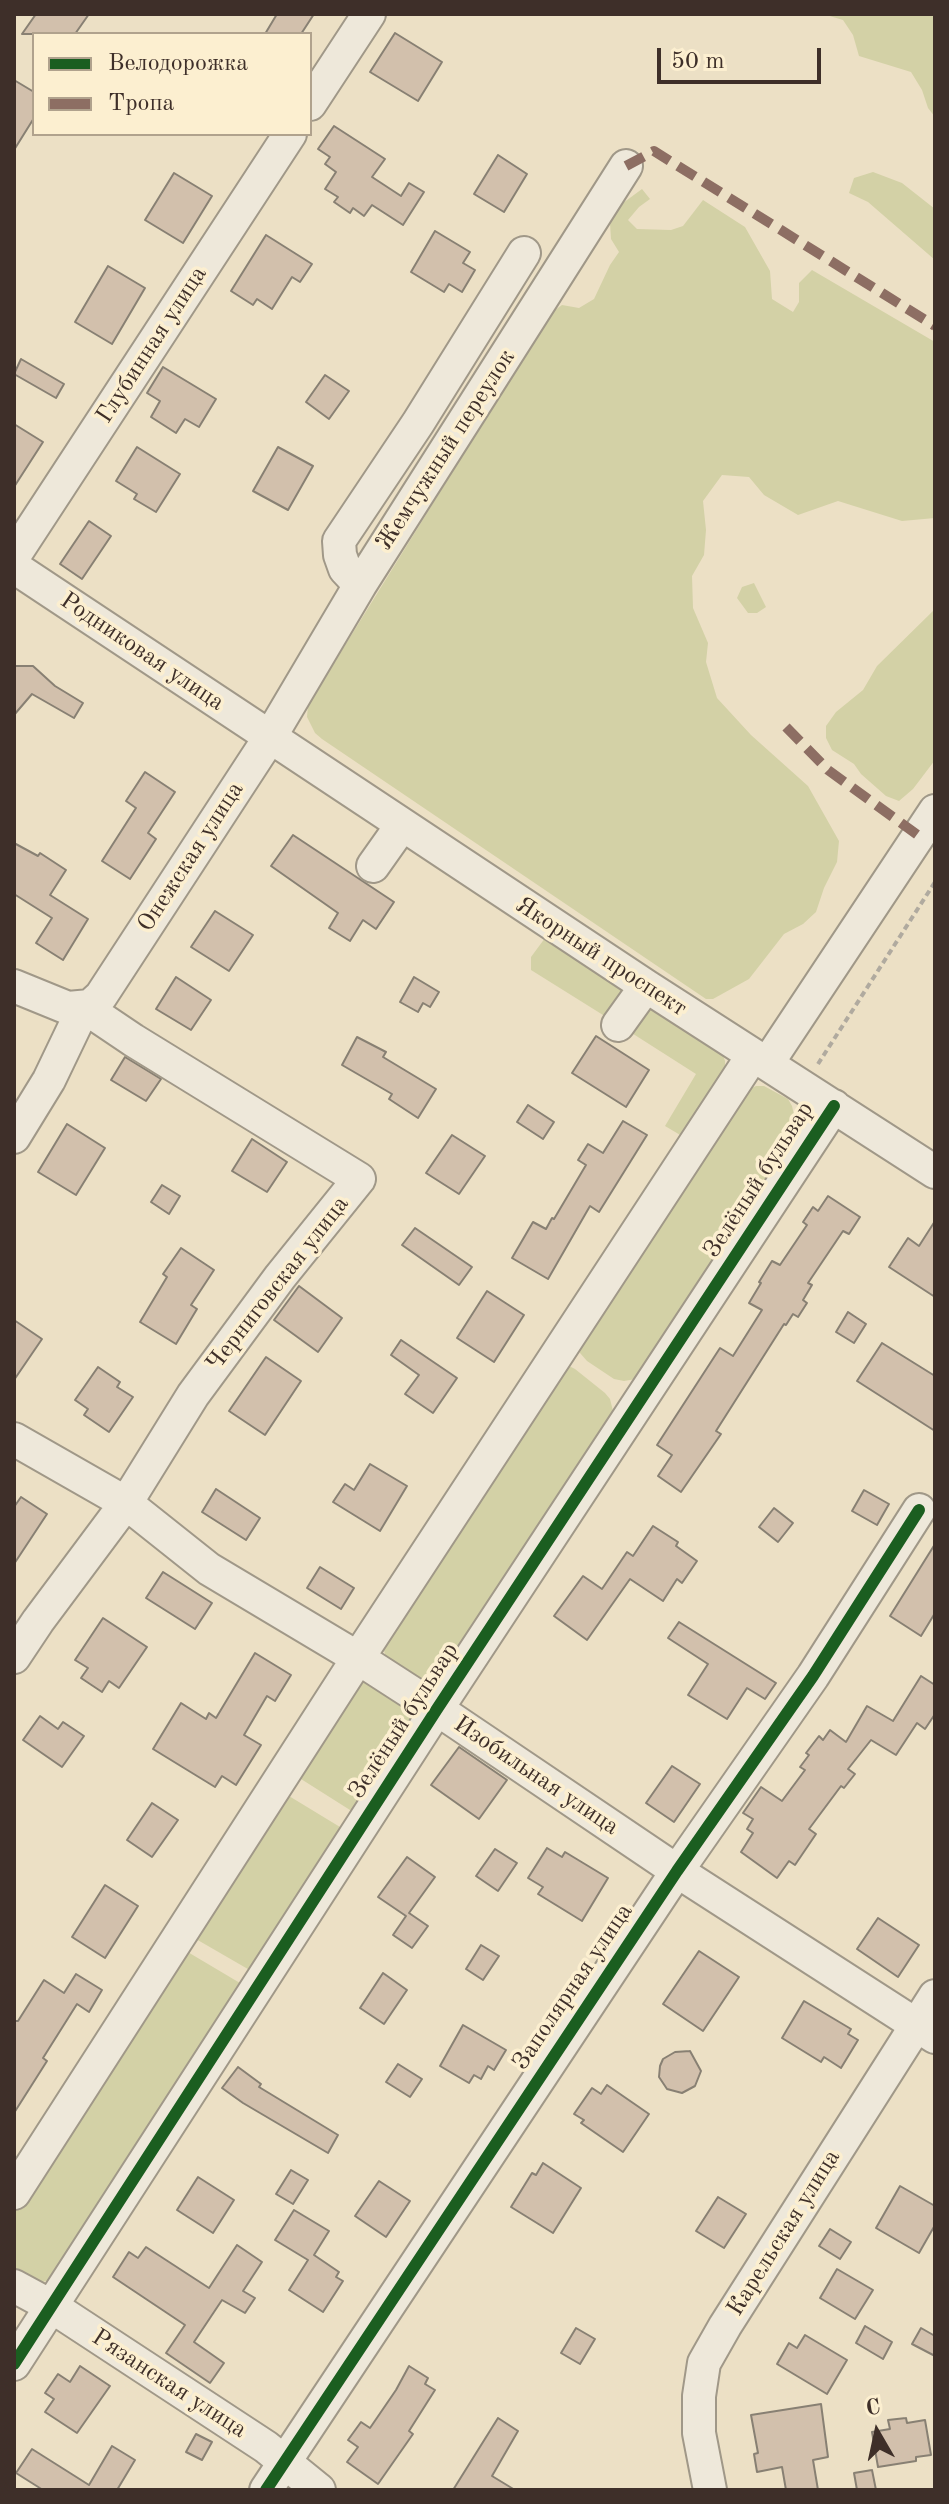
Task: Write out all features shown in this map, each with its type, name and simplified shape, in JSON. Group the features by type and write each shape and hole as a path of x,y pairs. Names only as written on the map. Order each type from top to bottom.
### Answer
{"street":[{"path":"312,101 369,14"},
{"name":"Глубинная улица","path":"14,556 289,136"},
{"name":"Жемчужный переулок","path":"270,737 360,585 626,166"},
{"path":"360,585 345,569 339,541 418,423 524,253"},
{"name":"Родниковая улица","path":"14,567 270,737"},
{"name":"Якорный проспект","path":"270,737 646,986 935,1172"},
{"name":"Онежская улица","path":"14,1137 49,1080 84,1007 90,1006 101,996 270,737"},
{"path":"14,2193 358,1658 760,1059 935,811"},
{"path":"373,866 402,825"},
{"path":"14,986 68,1008 84,1007"},
{"path":"618,1025 646,986"},
{"name":"Черниговская улица","path":"14,1657 126,1503 193,1395 280,1277 359,1179 84,1007"},
{"name":"Зелёный бульвар","path":"14,2364 437,1709 834,1106"},
{"name":"Изобильная улица","path":"14,1439 126,1503 209,1569 358,1658 677,1871 926,2031"},
{"name":"Заполярная улица","path":"266,2490 677,1871 813,1676 919,1510"},
{"name":"Карельская улица","path":"710,2490 699,2433 699,2396 704,2363 725,2326 926,2031 935,1996"},
{"name":"Рязанская улица","path":"14,2286 51,2306 266,2447 319,2490"}],"path":[{"path":"803,1086 935,882"}],"shaded area":[{"path":"823,14 935,14 935,117 911,72 859,56 853,35 843,20"},
{"path":"873,172 902,183 935,209 935,260 868,202 849,193 854,178"},
{"path":"642,189 650,199 628,220 637,229 671,230 683,226 703,200 745,227 770,271 772,299 793,312 799,302 799,283 812,270 935,342 935,518 902,521 838,501 798,515 764,495 749,477 722,475 703,501 706,530 704,555 692,576 693,608 708,643 706,662 717,698 751,735 808,786 839,841 837,862 816,912 803,924 784,934 749,979 713,999 706,999 322,739 315,733 307,717 308,705 551,313 562,305 579,308 594,299 619,252 611,239 610,223 623,203"},
{"path":"754,583 766,607 757,613 748,613 737,598 742,587"},
{"path":"935,609 935,760 913,789 899,801 886,796 854,764 832,750 826,738 826,726 836,712 863,690 877,666"},
{"path":"548,934 632,990 611,1020 531,970 531,957"},
{"path":"648,1003 723,1055 725,1061 725,1071 687,1139 665,1126 696,1074 627,1030"},
{"path":"764,1086 788,1099 798,1133 636,1379 614,1379 587,1361 580,1353 578,1344 745,1091"},
{"path":"567,1365 605,1393 614,1415 441,1680 416,1679 386,1660 383,1645"},
{"path":"360,1671 422,1710 361,1808 350,1810 301,1779 299,1767"},
{"path":"289,1796 340,1827 341,1836 253,1972 189,1935 282,1798"},
{"path":"181,1948 245,1986 50,2280 38,2283 14,2277 14,2209"}],"building":[{"path":"36,14 89,14 76,32 22,34"},
{"path":"277,14 314,14 302,32 266,32"},
{"path":"395,33 442,62 418,101 370,72"},
{"path":"14,80 32,91 32,121 14,150"},
{"path":"334,126 385,159 372,177 401,196 409,183 424,192 403,225 372,205 364,216 353,208 350,213 334,202 338,197 325,189 336,172 325,164 330,157 318,149"},
{"path":"498,155 527,174 504,212 474,194"},
{"path":"174,173 212,196 183,243 145,220"},
{"path":"435,231 470,252 463,263 475,270 462,292 449,284 444,292 411,272"},
{"path":"266,235 312,264 300,282 292,277 272,309 257,299 253,305 231,291"},
{"path":"108,266 145,288 112,344 75,322"},
{"path":"21,359 64,384 56,398 14,374"},
{"path":"163,367 216,399 199,427 185,419 176,433 151,417 160,401 147,393"},
{"path":"325,375 349,391 329,419 306,402"},
{"path":"14,424 43,442 14,487"},
{"path":"137,447 180,474 156,512 134,499 137,494 116,481"},
{"path":"278,447 313,466 288,510 253,491"},
{"path":"89,521 111,536 82,579 60,564"},
{"path":"14,666 33,666 55,686 83,703 74,718 32,694 14,715"},
{"path":"145,772 175,792 148,833 156,839 130,879 102,861 136,808 126,801"},
{"path":"293,835 394,902 376,929 363,920 350,941 329,928 338,913 271,866"},
{"path":"14,843 38,856 40,853 66,870 50,895 88,919 63,960 36,943 52,918 14,894"},
{"path":"215,911 253,935 229,971 191,947"},
{"path":"176,977 211,1000 191,1030 156,1009"},
{"path":"414,977 439,992 430,1007 423,1003 418,1012 400,1002"},
{"path":"596,1036 649,1070 626,1107 572,1073"},
{"path":"357,1037 386,1052 383,1057 436,1089 418,1118 389,1099 392,1094 342,1065"},
{"path":"125,1057 161,1079 146,1101 111,1080"},
{"path":"528,1105 554,1122 543,1139 517,1122"},
{"path":"623,1121 647,1135 599,1212 590,1206 548,1279 512,1258 533,1222 546,1229 554,1219 586,1165 578,1160 588,1144 603,1153"},
{"path":"67,1124 105,1148 76,1195 38,1172"},
{"path":"452,1135 485,1156 459,1194 426,1173"},
{"path":"252,1139 287,1162 267,1192 232,1171"},
{"path":"162,1185 180,1196 169,1214 151,1202"},
{"path":"828,1196 860,1217 849,1234 843,1231 808,1283 812,1285 803,1300 807,1303 798,1317 793,1314 784,1324 716,1431 721,1434 681,1492 658,1476 672,1455 657,1445 720,1348 733,1356 762,1310 749,1303 759,1282 772,1261 780,1265 807,1225 803,1222 813,1207 818,1211"},
{"path":"935,1221 935,1297 889,1267 908,1238 919,1246"},
{"path":"415,1228 472,1267 459,1285 402,1245"},
{"path":"181,1248 214,1270 191,1305 197,1309 176,1344 140,1322 167,1277 163,1274"},
{"path":"299,1286 342,1318 318,1352 274,1320"},
{"path":"487,1291 524,1315 494,1362 457,1338"},
{"path":"848,1312 866,1324 854,1343 836,1332"},
{"path":"14,1320 42,1339 14,1380"},
{"path":"401,1340 457,1378 433,1413 405,1394 419,1375 391,1355"},
{"path":"882,1343 935,1376 935,1431 857,1381"},
{"path":"266,1357 301,1381 265,1435 229,1411"},
{"path":"98,1367 120,1382 117,1387 133,1397 109,1432 84,1415 88,1409 75,1400"},
{"path":"370,1464 407,1486 380,1531 333,1502 345,1484 354,1490"},
{"path":"216,1489 260,1518 246,1540 202,1512"},
{"path":"864,1490 889,1504 877,1525 852,1511"},
{"path":"21,1497 47,1514 14,1564 14,1507"},
{"path":"774,1508 793,1523 778,1542 759,1527"},
{"path":"653,1526 678,1542 676,1546 697,1561 682,1583 677,1579 663,1601 630,1579 587,1640 554,1616 583,1576 602,1589 627,1552 633,1556"},
{"path":"935,1544 935,1613 921,1636 890,1616"},
{"path":"320,1567 354,1588 341,1609 307,1588"},
{"path":"163,1572 212,1603 195,1629 146,1598"},
{"path":"103,1618 147,1647 119,1688 109,1681 102,1692 81,1678 88,1668 75,1660"},
{"path":"679,1622 776,1683 765,1699 747,1688 727,1719 688,1695 708,1664 668,1638"},
{"path":"255,1653 291,1675 275,1701 267,1696 244,1735 261,1745 236,1785 222,1776 215,1787 153,1749 181,1703 206,1719 209,1713 216,1718"},
{"path":"921,1676 935,1685 935,1714 925,1729 917,1723 896,1755 871,1740 848,1769 855,1774 844,1788 841,1786 809,1829 816,1834 795,1865 789,1861 777,1878 741,1852 753,1833 747,1829 753,1819 743,1813 761,1787 782,1801 805,1770 800,1767 819,1736 823,1740 830,1730 846,1742 867,1706 893,1721"},
{"path":"40,1716 58,1729 63,1722 84,1736 62,1767 23,1740"},
{"path":"459,1747 507,1780 479,1819 431,1785"},
{"path":"672,1766 700,1784 674,1822 646,1803"},
{"path":"152,1803 178,1820 152,1857 127,1840"},
{"path":"547,1848 562,1857 565,1852 608,1878 582,1921 538,1894 543,1887 528,1878"},
{"path":"495,1849 517,1863 498,1891 476,1876"},
{"path":"407,1857 435,1877 409,1913 428,1926 412,1948 393,1935 406,1916 378,1897"},
{"path":"105,1885 138,1906 105,1958 72,1937"},
{"path":"878,1918 919,1945 898,1977 857,1949"},
{"path":"481,1945 499,1956 483,1980 466,1969"},
{"path":"699,1951 739,1977 703,2031 663,2004"},
{"path":"383,1973 407,1990 384,2024 360,2008"},
{"path":"76,1974 102,1990 89,2012 77,2004 43,2058 47,2061 14,2113 14,2021 18,2021 44,1980 64,1993"},
{"path":"804,2001 851,2029 848,2034 858,2040 841,2068 824,2057 821,2062 782,2038"},
{"path":"463,2025 506,2050 494,2070 488,2066 481,2079 474,2075 469,2083 440,2066"},
{"path":"690,2051 701,2071 695,2086 682,2093 667,2089 659,2077 663,2059 675,2052"},
{"path":"398,2064 422,2079 410,2097 386,2082"},
{"path":"238,2067 261,2084 259,2087 338,2135 328,2153 222,2088"},
{"path":"607,2085 649,2114 623,2152 581,2123 584,2120 574,2114 592,2088 601,2094"},
{"path":"543,2163 581,2188 553,2233 511,2207 532,2173 536,2175"},
{"path":"291,2170 308,2180 293,2204 276,2194"},
{"path":"198,2177 234,2200 213,2233 177,2210"},
{"path":"379,2181 410,2201 386,2237 355,2216"},
{"path":"900,2186 935,2206 935,2225 919,2253 876,2228"},
{"path":"718,2197 746,2214 724,2248 696,2231"},
{"path":"294,2210 329,2231 314,2255 339,2272 336,2277 343,2281 323,2312 289,2290 308,2260 275,2240"},
{"path":"830,2229 851,2242 840,2259 819,2246"},
{"path":"237,2245 262,2262 243,2291 255,2298 245,2313 222,2300 194,2342 224,2363 210,2383 166,2353 185,2325 113,2277 129,2252 138,2258 146,2247 209,2288"},
{"path":"837,2269 873,2290 855,2319 820,2298"},
{"path":"865,2326 892,2342 883,2359 856,2343"},
{"path":"576,2328 595,2339 580,2364 561,2353"},
{"path":"921,2328 935,2336 935,2356 912,2344"},
{"path":"805,2335 847,2360 827,2394 777,2364 789,2343 797,2348"},
{"path":"80,2366 110,2386 77,2433 45,2412 54,2399 45,2393 58,2374 70,2382"},
{"path":"409,2366 428,2378 425,2384 435,2390 409,2431 413,2434 378,2484 347,2462 358,2447 348,2440 361,2422 370,2428"},
{"path":"821,2404 828,2457 813,2460 818,2490 786,2490 782,2467 757,2472 754,2454 758,2453 751,2415"},
{"path":"498,2418 518,2431 492,2476 515,2490 453,2490"},
{"path":"906,2418 907,2423 925,2420 931,2455 916,2457 916,2461 878,2467 872,2432 890,2429 888,2420"},
{"path":"196,2434 212,2442 202,2460 186,2452"},
{"path":"112,2446 135,2460 117,2490 43,2490 16,2473 32,2449 89,2485"},
{"path":"872,2470 876,2490 857,2490 854,2473"}],"marked path":[{"path":"626,166 654,151 935,326"},
{"path":"786,727 828,770 919,836"}],"cycle path":[{"path":"14,2364 437,1709 834,1106"},
{"path":"266,2490 677,1871 813,1676 919,1510"}]}
